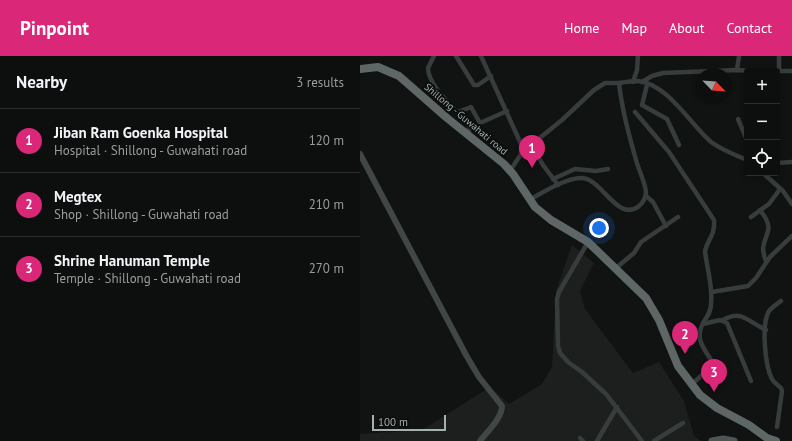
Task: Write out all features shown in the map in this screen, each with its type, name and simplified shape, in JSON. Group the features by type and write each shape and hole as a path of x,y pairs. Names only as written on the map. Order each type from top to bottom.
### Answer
{"highway":[{"name":"Shillong - Guwahati road","path":"360,69 378,67 399,76 510,171 529,200 541,213 588,242 643,295 652,307 678,366 691,385 717,408 749,425 767,438 776,441"}],"main road":[{"path":"712,441 723,439 734,441"}],"street":[{"path":"434,56 429,63 428,71 434,84 469,126 469,136"},
{"path":"456,56 474,85 478,85 491,76"},
{"path":"481,56 518,136 522,150"},
{"path":"633,82 637,70 638,56"},
{"path":"737,70 739,56"},
{"path":"778,68 779,56"},
{"path":"642,82 652,76 663,73 744,70"},
{"path":"780,72 792,71"},
{"path":"510,171 522,150 531,145 562,120 594,90 605,83 642,82 668,97 716,146 744,159"},
{"path":"620,83 626,124 646,196 653,202 666,226"},
{"path":"647,85 642,105 667,118 679,145"},
{"path":"458,112 471,107 480,123 507,111"},
{"path":"635,112 669,152 714,220 714,233 706,245 705,251 712,292 710,310 700,330 700,339 713,363 711,367 691,385"},
{"path":"738,119 744,133"},
{"path":"531,145 558,185"},
{"path":"360,154 466,355 479,377 502,406 497,418 480,441"},
{"path":"780,163 792,162"},
{"path":"553,179 575,169 596,171 608,169"},
{"path":"766,176 792,204"},
{"path":"529,200 558,185 578,178 590,179 617,206 626,210 639,206 646,196"},
{"path":"751,217 774,199 780,190"},
{"path":"760,210 768,219 770,226 762,247 766,261"},
{"path":"616,268 634,253 641,242 678,217"},
{"path":"712,292 748,286 756,278 766,261 792,236"},
{"path":"588,242 558,295 558,346 563,358 592,381 617,407 642,441"},
{"path":"777,427 782,391 781,388 772,380 767,366 765,353 769,311 781,301"},
{"path":"703,324 723,320 732,315 738,315 766,330"},
{"path":"723,320 727,323 751,381"},
{"path":"597,441 617,407"},
{"path":"654,441 683,423"}],"shaded area":[{"path":"572,245 594,263 580,291 585,309 633,373 659,362 684,401 694,436 701,441 360,441 360,434 422,430 490,387 509,404 542,384 552,367 556,291"}],"place":[{"name":"Jiban Ram Goenka Hospital","path":"532,168"},
{"name":"Megtex","path":"685,354"},
{"name":"Shrine Hanuman Temple","path":"714,392"}]}
